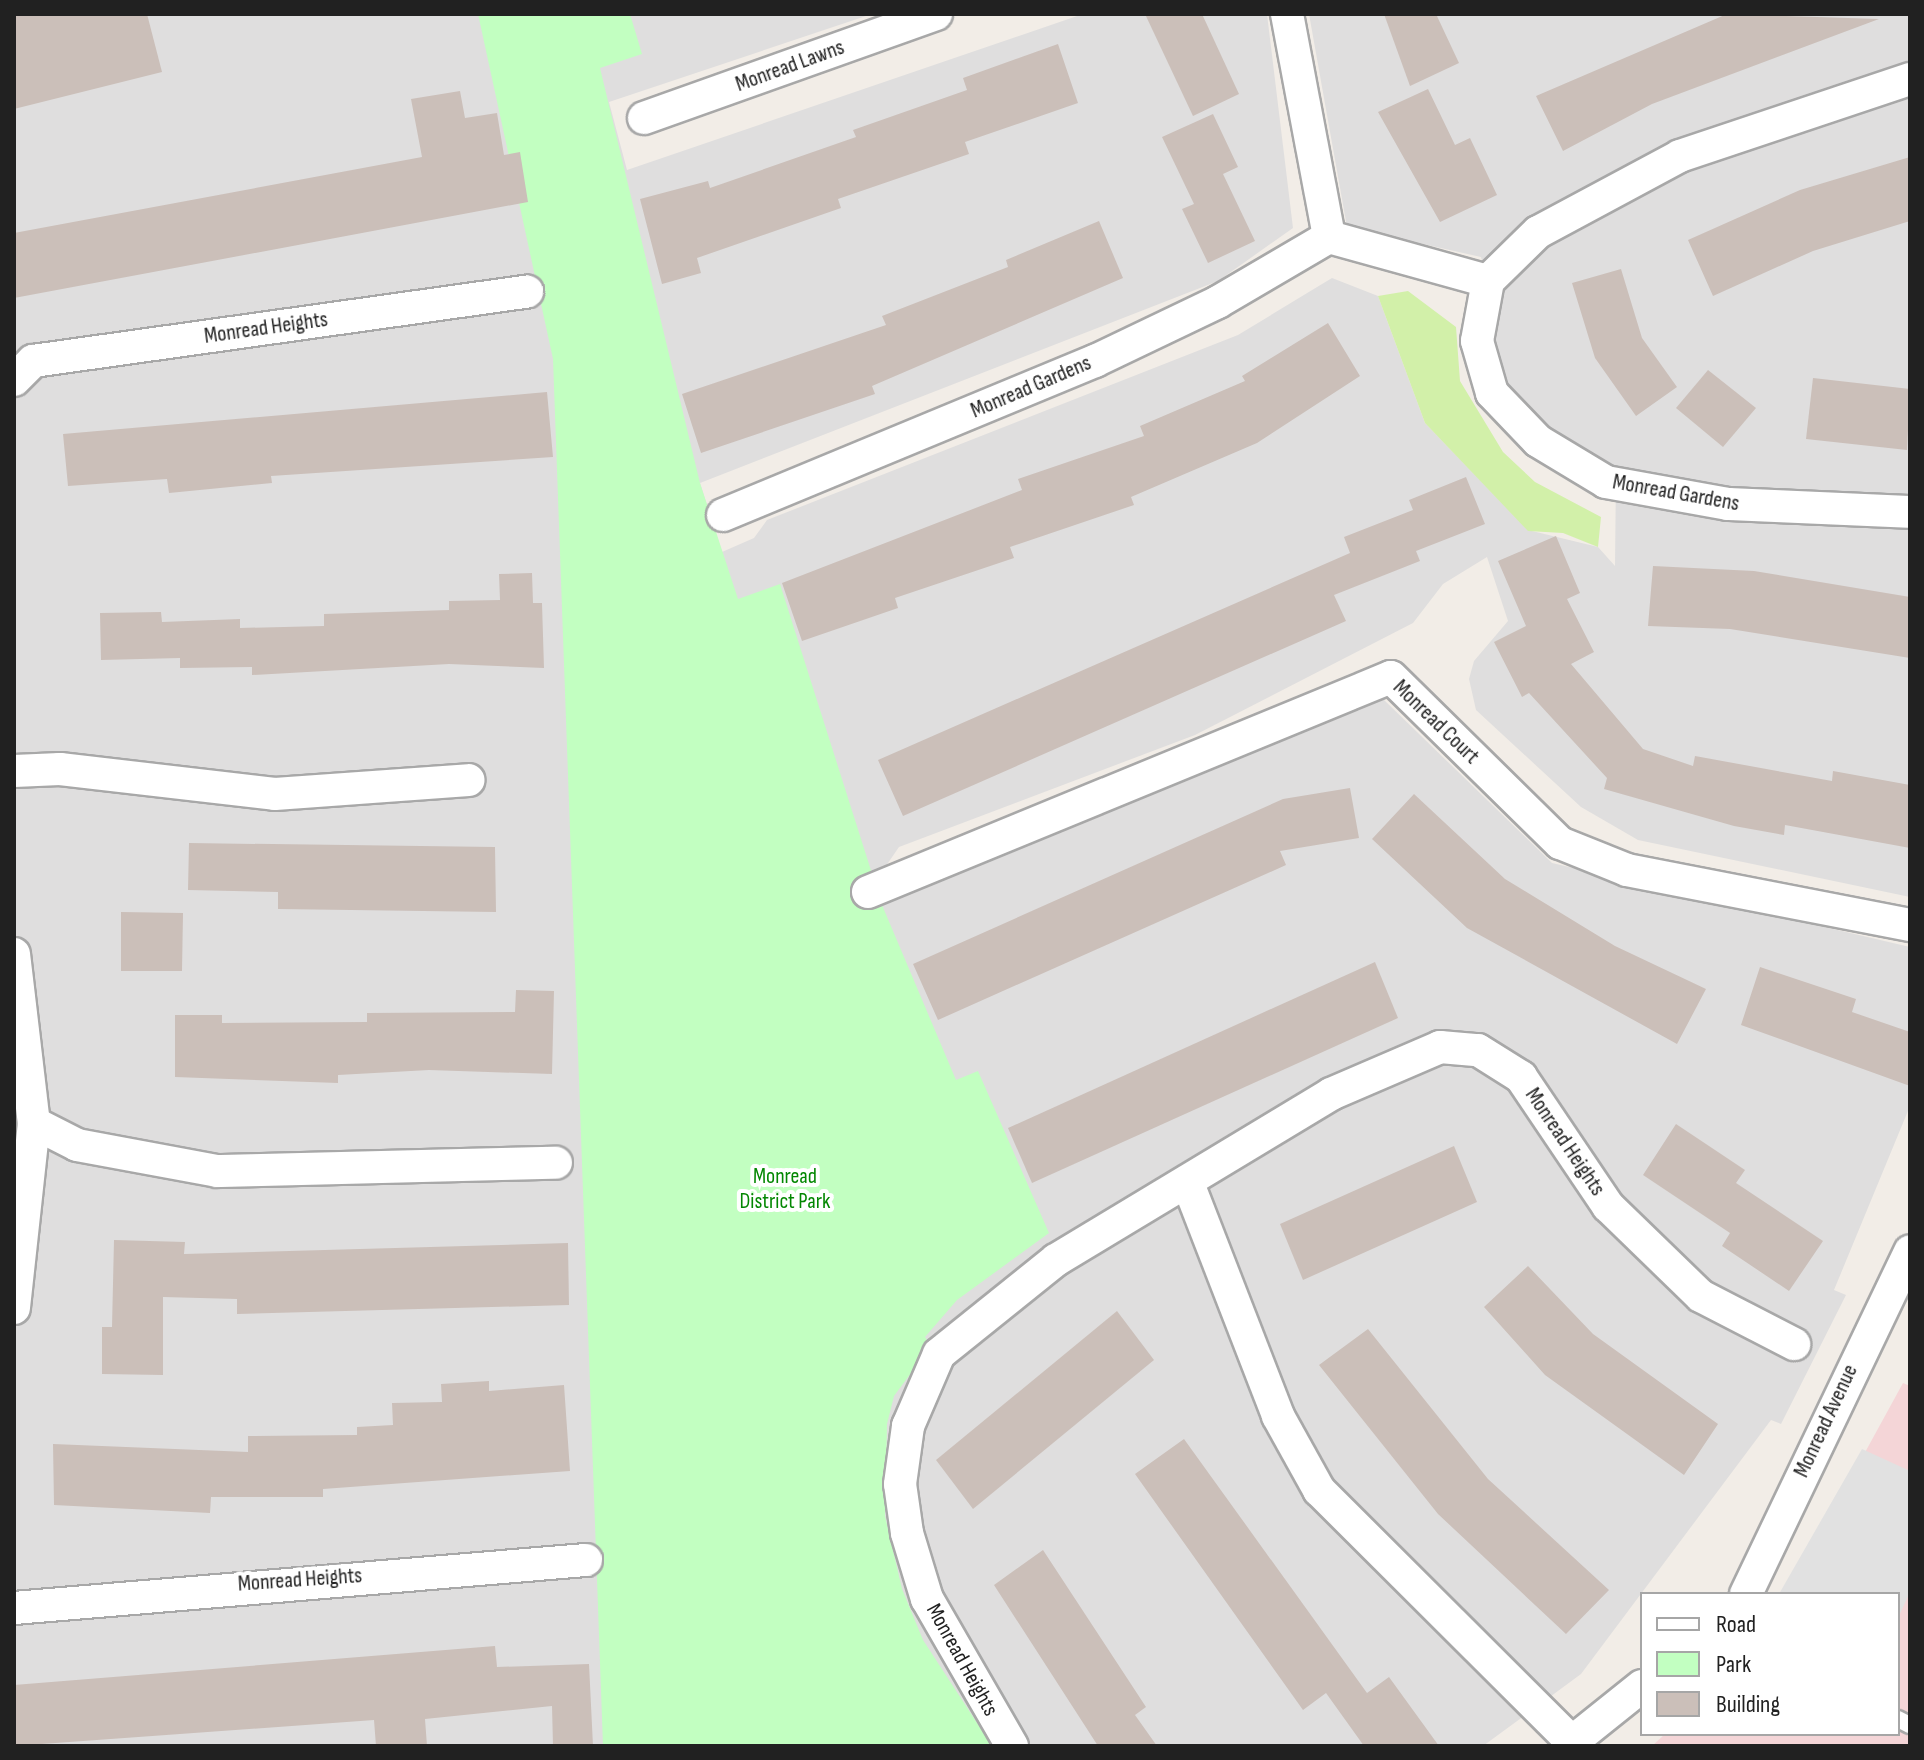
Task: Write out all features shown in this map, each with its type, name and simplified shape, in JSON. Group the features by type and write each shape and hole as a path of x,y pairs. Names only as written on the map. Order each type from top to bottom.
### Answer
{"street":[{"name":"Monread Lawns","path":"644,118 936,14"},
{"path":"1287,14 1329,237 1488,281 1538,232 1680,156 1910,79"},
{"name":"Monread Gardens","path":"723,515 1095,361 1218,302 1329,237"},
{"name":"Monread Gardens","path":"1488,281 1477,341 1492,393 1538,441 1606,482 1728,504 1910,512"},
{"name":"Monread Heights","path":"14,380 33,361 527,292"},
{"name":"Monread Court","path":"868,892 1391,677 1560,843 1627,870 1910,925"},
{"path":"14,771 60,769 275,794 468,780"},
{"path":"14,954 34,1123 14,1308"},
{"name":"Monread Heights","path":"1012,1746 927,1599 900,1484 908,1426 939,1354 1056,1260 1189,1186 1331,1094 1440,1047 1478,1050 1521,1077 1608,1206 1701,1296 1794,1344"},
{"path":"34,1123 77,1145 217,1171 556,1163"},
{"path":"1189,1186 1278,1416 1319,1490 1570,1744 1640,1688"},
{"name":"Monread Avenue","path":"1747,1592 1910,1251"},
{"name":"Monread Heights","path":"14,1608 127,1593 586,1560"}],"shaded area":[{"path":"14,14 872,14 609,102 627,170 1083,14 1267,14 1293,228 1218,281 700,483 722,552 754,538 767,520 1238,335 1332,278 1378,296 1425,423 1528,530 1598,547 1615,566 1616,474 1492,393 1488,281 1481,257 1347,227 1309,14 1910,14 1910,897 1638,840 1581,807 1476,710 1469,679 1474,661 1508,621 1487,557 1443,584 1413,623 1195,735 899,847 868,892 882,905 1383,699 1552,863 1910,947 1910,1106 1834,1290 1846,1295 1781,1424 1771,1420 1581,1674 1483,1746 14,1746"},
{"path":"1903,1383 1910,1386 1910,1746 1652,1746 1663,1736 1900,1736 1900,1592 1896,1592 1834,1509"},
{"path":"1862,1449 1910,1471 1910,1592 1900,1614 1900,1592 1780,1592"}],"green space":[{"name":"Monread District Park","path":"478,14 630,14 642,54 600,68 700,483 738,599 780,584 882,905 956,1080 978,1071 1049,1233 957,1300 925,1337 931,1346 894,1396 887,1424 885,1516 902,1589 923,1640 992,1746 603,1746 553,359"},
{"path":"1408,291 1456,327 1460,381 1503,452 1535,482 1601,517 1598,547 1563,533 1528,531 1425,423 1378,296"}],"building":[{"path":"14,14 147,14 162,72 14,109"},
{"path":"1145,14 1202,14 1239,94 1193,116"},
{"path":"1384,14 1436,14 1459,63 1410,86"},
{"path":"1727,14 1879,19 1652,104 1563,151 1536,96"},
{"path":"1058,44 1078,103 965,142 969,154 838,199 841,208 697,258 701,273 662,284 640,199 708,181 710,188 856,137 853,130 967,90 963,78"},
{"path":"1428,89 1455,145 1470,138 1497,195 1440,222 1378,112"},
{"path":"460,91 465,118 497,113 504,155 520,152 528,202 14,298 14,233 422,157 411,99"},
{"path":"1213,114 1238,167 1223,174 1255,241 1208,263 1182,209 1194,204 1162,137"},
{"path":"1910,157 1910,221 1813,251 1713,296 1688,240 1800,190"},
{"path":"1099,221 1123,278 872,386 875,394 701,453 682,394 886,325 882,316 1008,267 1006,260"},
{"path":"1621,269 1642,338 1677,387 1636,416 1595,358 1572,283"},
{"path":"1328,323 1360,376 1257,443 1131,497 1134,505 1010,547 1014,558 895,598 898,608 802,641 782,583 1022,490 1018,479 1144,436 1140,426 1245,381 1242,376"},
{"path":"1708,370 1756,408 1723,447 1676,408"},
{"path":"1813,378 1910,389 1907,450 1806,439"},
{"path":"547,392 553,457 271,476 272,483 169,493 167,479 68,486 63,434"},
{"path":"1466,477 1485,524 1416,551 1420,561 1334,595 1346,621 903,816 878,760 1350,553 1344,537 1413,510 1409,500"},
{"path":"1556,536 1580,593 1567,599 1594,652 1571,664 1643,749 1693,766 1695,756 1832,781 1833,771 1910,785 1910,848 1785,825 1784,835 1734,826 1604,789 1607,778 1529,693 1522,697 1494,642 1526,626 1498,561"},
{"path":"1653,566 1754,571 1910,597 1910,658 1730,629 1648,626"},
{"path":"532,573 533,603 542,603 544,668 449,664 252,675 252,667 180,668 180,658 101,660 100,613 161,612 162,622 240,619 240,628 324,626 324,614 449,610 449,601 500,600 499,574"},
{"path":"1350,788 1359,838 1280,851 1286,865 938,1020 913,964 1283,799"},
{"path":"1414,794 1505,879 1615,946 1706,989 1677,1044 1467,928 1372,839"},
{"path":"189,843 495,847 496,912 278,909 278,892 188,890"},
{"path":"121,912 183,913 182,971 121,971"},
{"path":"1375,962 1398,1018 1032,1183 1008,1128"},
{"path":"1760,967 1856,999 1852,1012 1910,1032 1910,1086 1741,1025"},
{"path":"516,990 554,991 552,1074 429,1070 338,1075 338,1083 175,1077 175,1015 222,1015 222,1023 367,1022 367,1013 515,1012"},
{"path":"1676,1124 1745,1170 1736,1183 1823,1241 1789,1291 1722,1246 1730,1233 1643,1175"},
{"path":"1454,1146 1477,1202 1303,1280 1280,1224"},
{"path":"114,1240 185,1242 184,1254 568,1243 569,1305 237,1314 237,1299 163,1297 163,1375 102,1374 102,1327 112,1327"},
{"path":"1528,1266 1593,1334 1718,1424 1684,1475 1545,1375 1484,1307"},
{"path":"1117,1311 1154,1360 973,1509 936,1460"},
{"path":"1368,1329 1488,1479 1609,1590 1566,1634 1438,1514 1319,1365"},
{"path":"489,1381 489,1391 564,1385 570,1471 323,1489 323,1497 211,1497 210,1513 54,1505 53,1444 248,1452 248,1436 357,1435 357,1427 393,1425 392,1403 442,1402 441,1384"},
{"path":"1184,1439 1367,1693 1389,1677 1439,1746 1364,1746 1326,1693 1303,1710 1135,1474"},
{"path":"1043,1550 1146,1707 1135,1715 1157,1746 1098,1746 994,1585"},
{"path":"495,1646 497,1667 589,1664 593,1746 553,1746 552,1706 425,1719 427,1746 376,1746 374,1720 14,1746 14,1685"}]}
